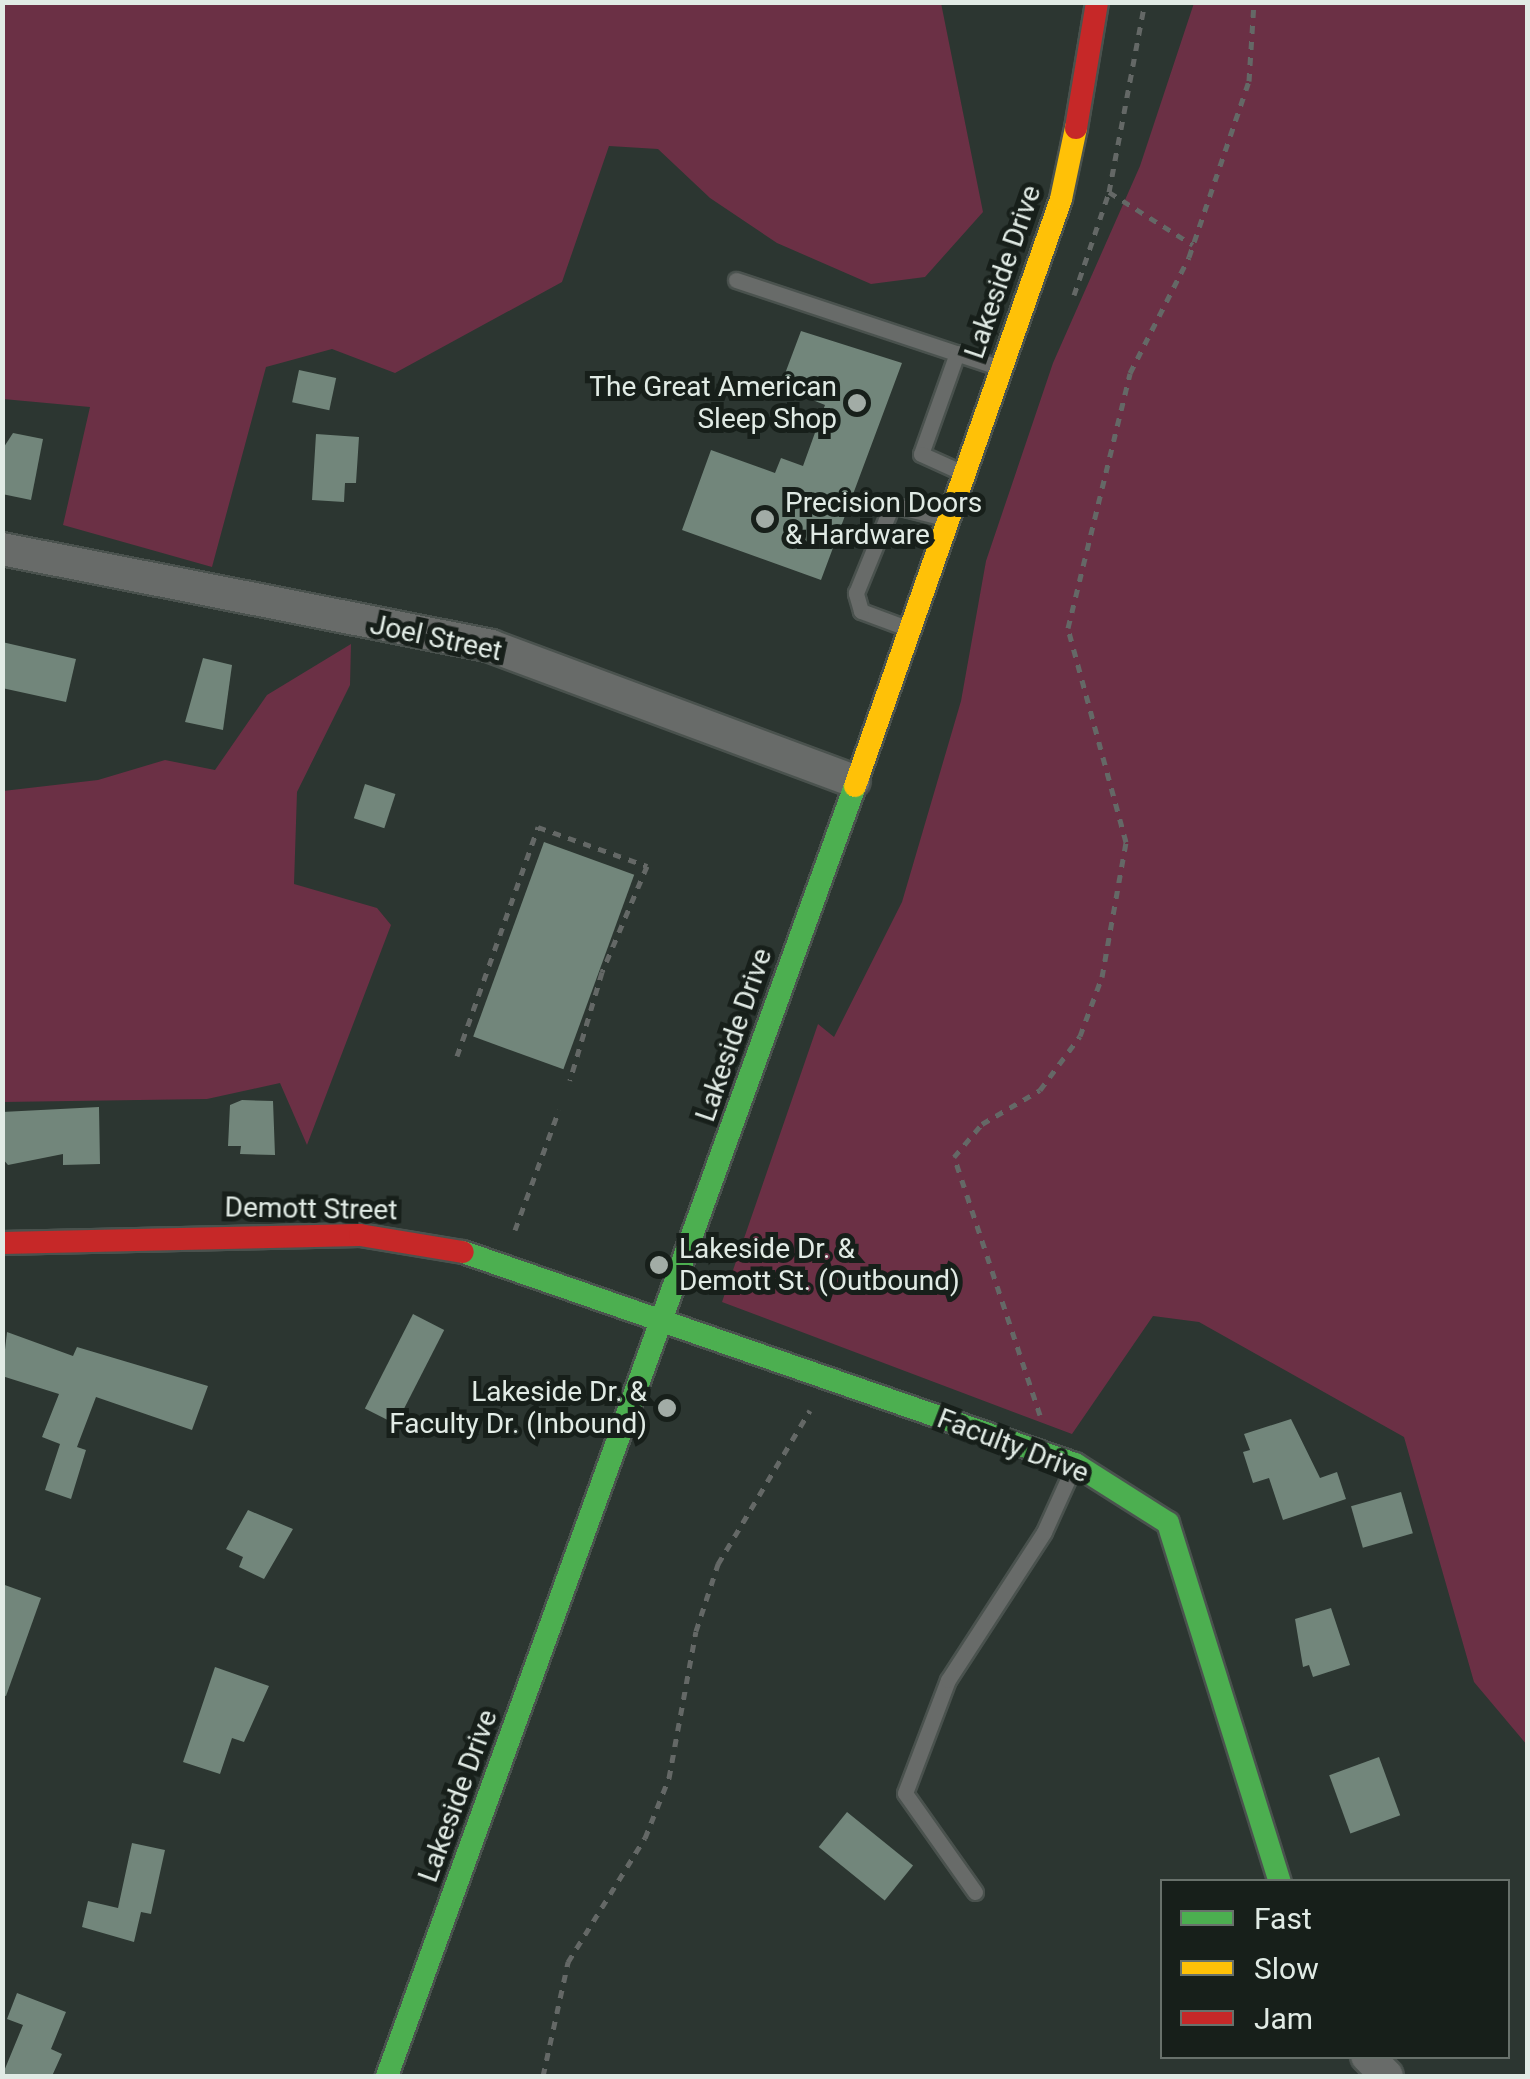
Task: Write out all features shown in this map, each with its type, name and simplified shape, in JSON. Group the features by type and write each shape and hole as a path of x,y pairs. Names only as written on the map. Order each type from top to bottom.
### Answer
{"main road":[{"name":"Lakeside Drive","path":"387,2076 666,1320 1061,200 1095,42 1096,2"},
{"name":"Demott Street","path":"2,1243 360,1234 443,1245 666,1320"},
{"name":"Faculty Drive","path":"666,1320 1075,1464 1168,1522 1279,1879"}],"street":[{"name":"Joel Street","path":"2,550 491,646 854,782"}],"lane":[{"path":"736,280 1002,369"},
{"path":"957,353 921,454 964,473"},
{"path":"908,628 862,612 856,593 892,505 948,518"},
{"path":"975,1892 905,1793 948,1680 1044,1532 1075,1464"}],"path":[{"path":"1045,1429 954,1157 965,1137 1040,1090 1080,1036 1102,977 1126,842 1068,628 1130,373 1193,246 1249,82 1254,2"},
{"path":"1109,192 1193,246"},
{"path":"457,1056 538,828 647,866 600,971 570,1080"},
{"path":"509,1247 559,1110"},
{"path":"543,2076 568,1962 644,1838 670,1778 696,1631 718,1564 818,1397"}],"shaded area":[{"path":"2,3 941,3 983,212 925,277 871,284 777,243 710,198 658,149 609,146 562,282 395,373 332,349 266,367 212,567 63,525 90,407 3,399"},
{"path":"1194,3 1527,3 1527,1745 1474,1682 1404,1437 1199,1322 1153,1316 1072,1434 722,1302 818,1024 834,1037 902,902 961,701 986,561 1053,363 1140,166"},
{"path":"351,644 350,685 297,792 294,884 377,908 391,925 307,1145 280,1083 207,1099 3,1102 3,791 98,780 165,760 215,770 267,695"}],"building":[{"path":"801,331 902,363 821,580 682,530 711,450 775,473 781,458 803,466 825,405 780,387"},
{"path":"299,370 336,378 329,410 292,402"},
{"path":"13,433 43,439 31,500 2,494 2,450"},
{"path":"316,434 359,437 356,483 345,483 344,502 312,500"},
{"path":"2,642 76,659 66,702 2,688"},
{"path":"203,658 232,665 223,730 185,722"},
{"path":"365,784 395,794 384,828 354,818"},
{"path":"544,842 634,875 563,1069 473,1037"},
{"path":"242,1100 273,1101 275,1155 240,1154 241,1146 228,1146 230,1105"},
{"path":"99,1107 100,1164 63,1165 63,1154 8,1165 2,1158 2,1112"},
{"path":"413,1314 444,1330 396,1424 365,1408"},
{"path":"7,1332 73,1356 77,1347 208,1386 192,1430 96,1397 77,1447 86,1450 71,1499 45,1490 60,1444 42,1437 59,1394 2,1376"},
{"path":"1291,1419 1320,1478 1337,1472 1346,1499 1283,1520 1269,1478 1253,1483 1243,1452 1250,1450 1244,1434"},
{"path":"1401,1492 1413,1533 1363,1548 1351,1506"},
{"path":"248,1510 293,1529 264,1579 239,1567 243,1557 226,1549"},
{"path":"2,1584 41,1598 6,1696 2,1695"},
{"path":"1331,1608 1350,1665 1313,1677 1309,1665 1303,1667 1295,1619"},
{"path":"215,1667 269,1686 244,1742 232,1738 220,1774 183,1762"},
{"path":"1379,1757 1400,1815 1350,1833 1329,1775"},
{"path":"847,1812 913,1865 885,1900 819,1847"},
{"path":"132,1843 165,1850 151,1914 141,1912 134,1942 82,1927 88,1901 118,1908"},
{"path":"17,1993 66,2012 51,2049 62,2054 52,2076 2,2076 23,2025 7,2019"}],"traffic: fast":[{"path":"387,2076 855,786"},
{"path":"463,1252 1075,1464 1168,1523 1279,1879"}],"traffic: slow":[{"path":"855,786 1061,199 1076,128"}],"traffic: jam":[{"path":"1076,128 1097,2"},
{"path":"2,1243 360,1235 463,1252"}],"place":[{"name":"The Great American Sleep Shop","path":"857,403"},
{"name":"Precision Doors & Hardware","path":"765,519"},
{"name":"Lakeside Dr. & Demott St. (Outbound)","path":"659,1265"},
{"name":"Lakeside Dr. & Faculty Dr. (Inbound)","path":"667,1408"}]}
